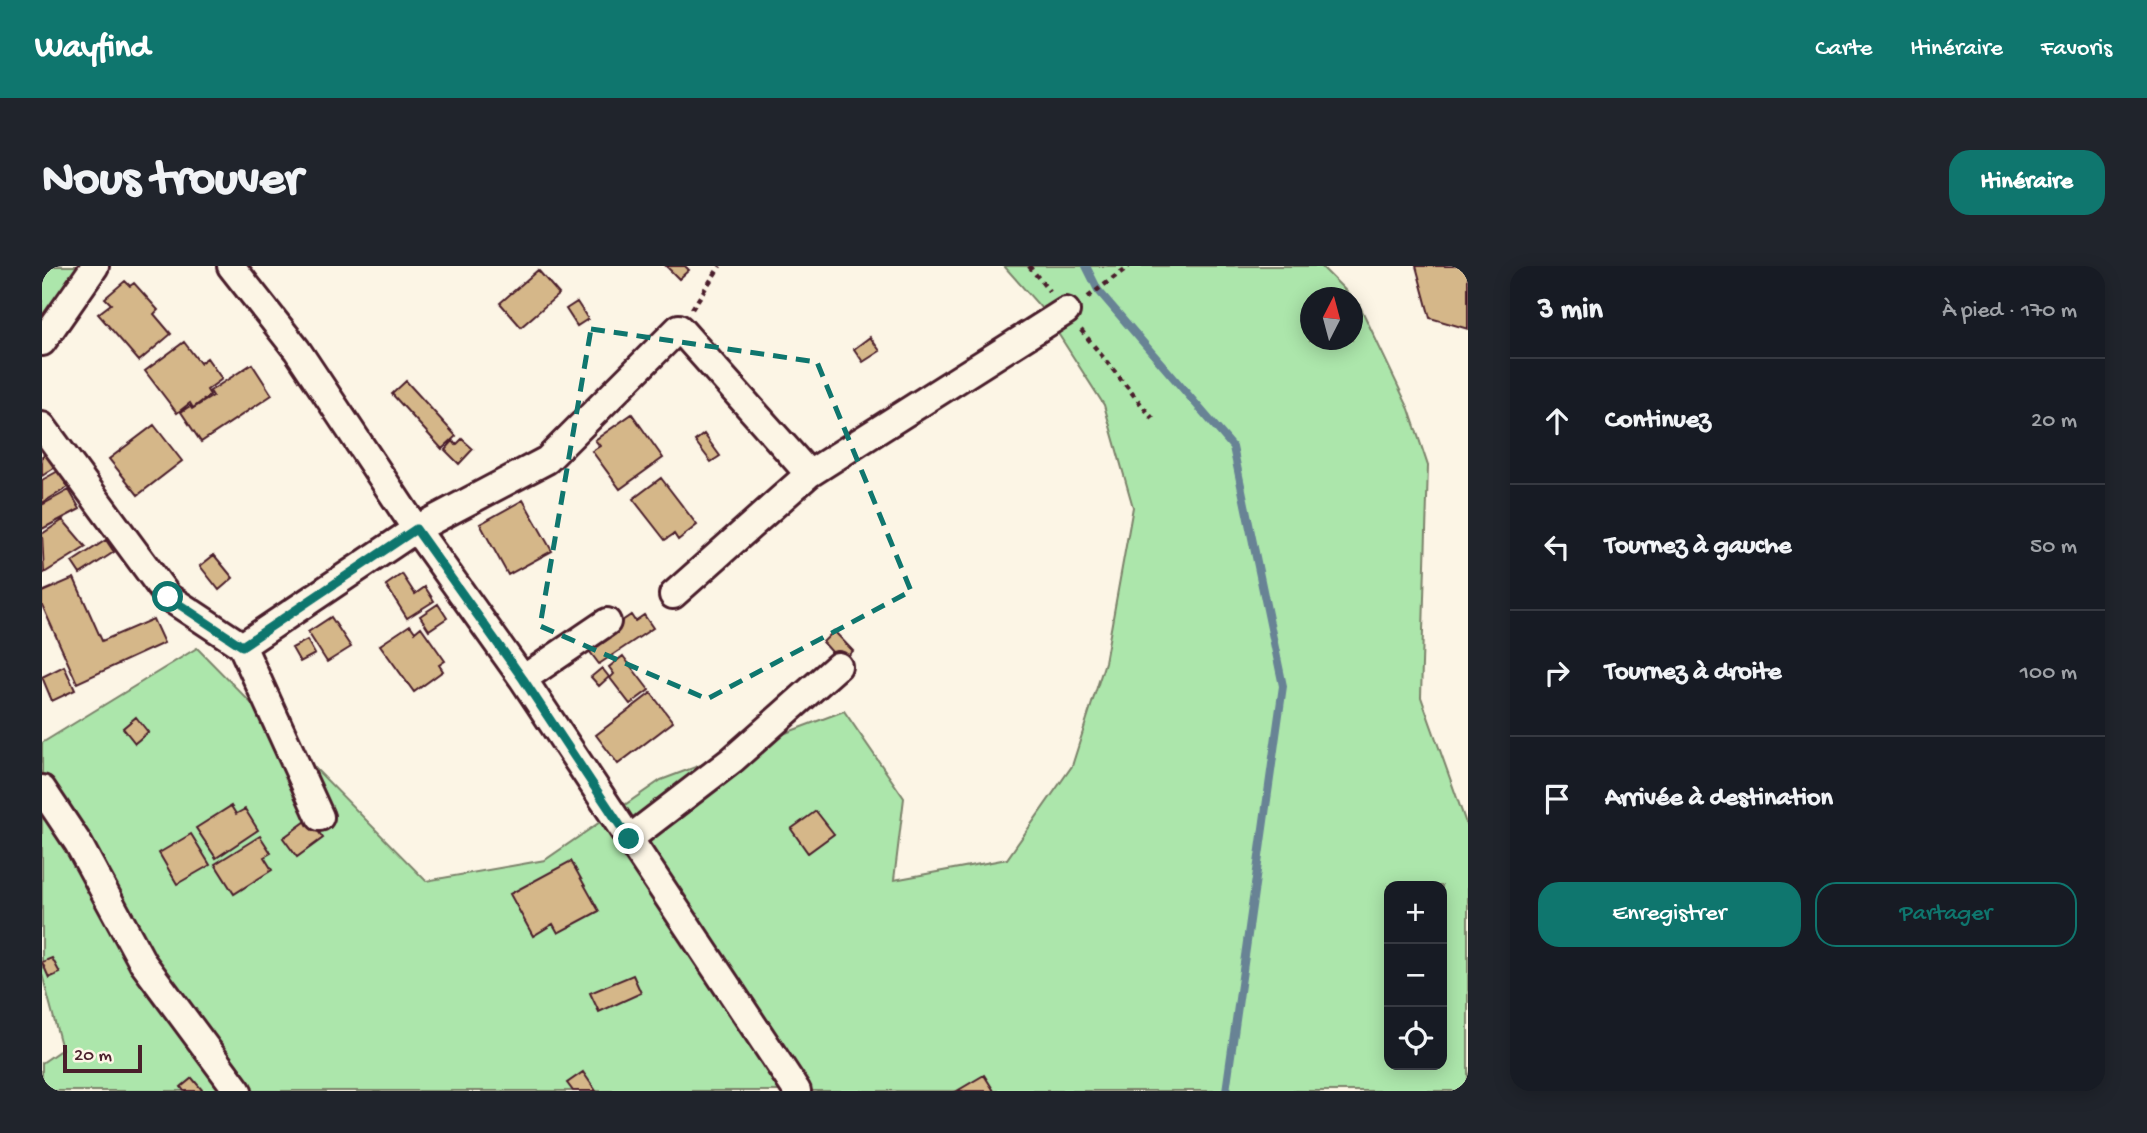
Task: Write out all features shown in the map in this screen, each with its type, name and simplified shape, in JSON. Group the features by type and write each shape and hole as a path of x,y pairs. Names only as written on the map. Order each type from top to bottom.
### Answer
{"street":[{"path":"42,342 95,266"},
{"path":"231,266 297,350 416,529 523,679 797,1091"},
{"path":"673,595 809,474 1066,311"},
{"path":"242,646 416,529 547,460 679,328 809,474"},
{"path":"42,426 168,597 242,646 320,817"},
{"path":"523,679 607,622"},
{"path":"629,839 732,760 838,666"},
{"path":"42,789 78,843 143,963 238,1091"}],"path":[{"path":"679,328 720,266"},
{"path":"1029,266 1153,419"},
{"path":"1066,311 1129,266"}],"highlighted area":[{"path":"591,329 817,362 911,591 707,699 540,626"}],"green space":[{"path":"42,266 93,266 42,334"},
{"path":"1004,266 1321,266 1342,287 1300,287 1300,350 1363,350 1363,312 1409,409 1428,466 1421,697 1468,829 1468,1091 42,1091 42,1063 62,1049 42,974 42,743 197,648 426,881 545,860 661,780 844,711 904,798 894,880 1007,859 1072,766 1105,662 1133,507 1104,405 1043,310"}],"building":[{"path":"666,266 685,266 689,270 679,279"},
{"path":"1416,266 1468,266 1468,329 1430,318"},
{"path":"538,270 559,294 521,327 500,303"},
{"path":"125,281 130,286 134,283 158,310 154,314 171,334 139,361 98,314 111,304 105,298"},
{"path":"577,302 588,319 577,326 566,309"},
{"path":"870,337 880,351 863,362 854,349"},
{"path":"184,342 200,363 207,358 222,379 207,390 210,395 193,408 190,403 177,413 145,371"},
{"path":"252,364 272,395 201,442 181,412 190,406 192,409 213,396 210,391"},
{"path":"406,381 456,436 442,449 392,394"},
{"path":"632,414 663,458 620,489 592,451 600,446 595,440"},
{"path":"154,425 182,461 138,495 109,459"},
{"path":"704,434 720,456 711,462 695,441"},
{"path":"462,439 473,449 459,464 445,450 453,441 456,445"},
{"path":"47,453 57,466 42,476 42,456"},
{"path":"60,470 70,486 42,503 42,480"},
{"path":"661,478 697,525 678,540 674,534 665,540 633,499"},
{"path":"69,490 80,509 42,529 42,505"},
{"path":"523,500 552,551 508,575 480,524"},
{"path":"63,520 86,547 44,573 42,534"},
{"path":"106,540 114,552 80,574 72,562"},
{"path":"214,555 233,578 219,590 200,566"},
{"path":"402,574 415,594 425,587 434,601 407,618 386,585"},
{"path":"74,578 102,641 153,619 164,643 77,683 42,605 42,592"},
{"path":"438,604 447,618 429,630 420,616"},
{"path":"631,615 635,621 644,615 653,628 599,664 590,652 614,635 610,629"},
{"path":"331,617 351,647 327,662 308,632"},
{"path":"410,625 415,632 421,627 445,661 439,665 443,671 414,692 380,645"},
{"path":"834,631 853,651 841,662 823,642"},
{"path":"307,640 315,654 300,662 292,648"},
{"path":"623,656 649,690 630,704 610,678 614,674 609,667"},
{"path":"64,666 75,690 52,701 42,677"},
{"path":"602,668 609,677 599,686 591,677"},
{"path":"651,693 673,722 618,764 596,735"},
{"path":"136,717 148,732 135,743 123,728"},
{"path":"231,806 236,814 245,809 258,830 216,858 196,828"},
{"path":"816,811 834,834 808,853 791,829"},
{"path":"309,819 323,838 297,857 283,838"},
{"path":"191,834 210,865 177,884 159,853"},
{"path":"260,836 271,853 264,857 272,870 234,894 215,864"},
{"path":"571,861 599,911 558,933 553,924 533,936 510,894"},
{"path":"52,958 60,973 49,978 42,962"},
{"path":"633,975 641,993 599,1012 590,993"},
{"path":"583,1072 596,1091 573,1091 567,1083"},
{"path":"984,1075 994,1091 957,1091"},
{"path":"192,1078 203,1091 184,1091 181,1087"}],"waterway":[{"path":"1086,266 1098,290 1233,447 1283,686 1226,1091"}],"route":[{"path":"168,597 242,646 416,529 523,679 629,839"}]}
